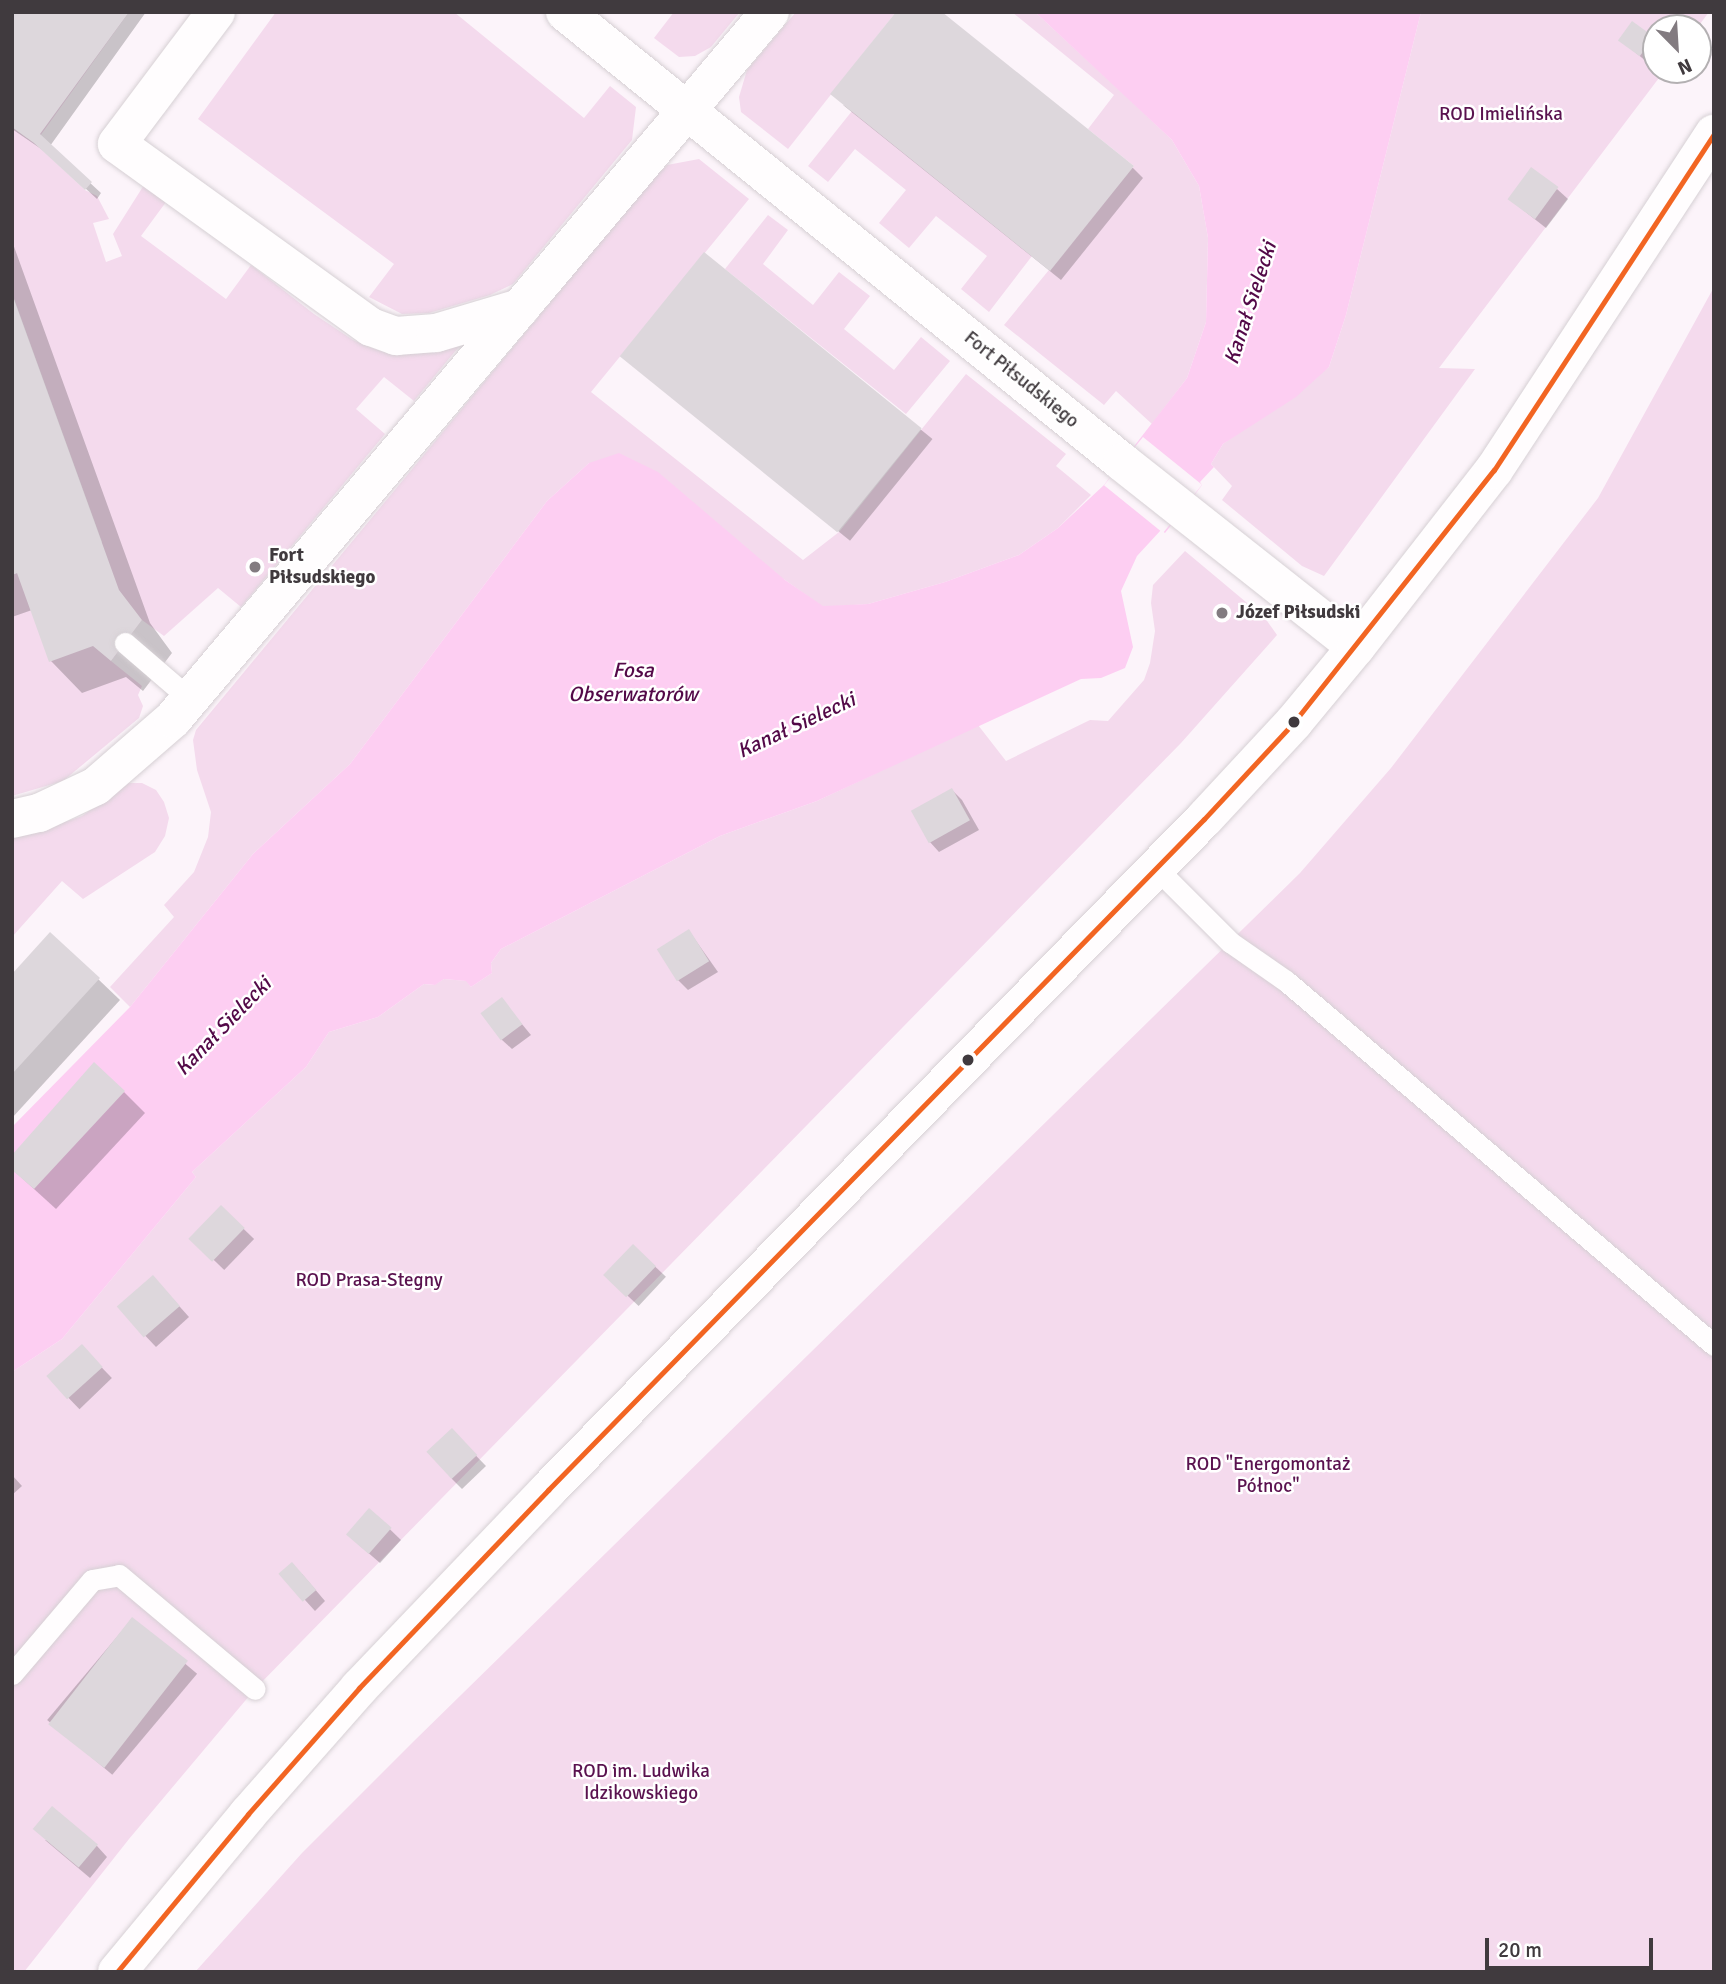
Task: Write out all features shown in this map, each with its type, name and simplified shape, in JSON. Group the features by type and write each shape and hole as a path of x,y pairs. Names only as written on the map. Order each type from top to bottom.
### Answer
{"street":[{"path":"216,12 117,144 371,327 396,336 436,333 520,308"},
{"name":"Fort Piłsudskiego","path":"565,12 1356,648"},
{"path":"12,818 39,813 96,786 173,719 771,12"},
{"path":"117,1972 248,1814 359,1688 557,1480 1274,744 1356,648 1494,470 1714,134"}],"lane":[{"path":"125,643 190,699"},
{"path":"1156,868 1230,942 1286,981 1714,1345"},
{"path":"12,1674 92,1580 118,1575 255,1689"}],"green space":[{"path":"129,12 35,143 85,190 97,196 109,219 93,223 106,262 122,256 113,234 144,185 166,202 141,236 226,299 251,265 314,314 353,340 372,348 390,354 414,354 462,343 414,401 384,377 356,409 385,434 241,607 218,588 164,636 142,620 111,661 142,686 138,695 143,706 139,718 63,781 12,796 12,575 102,542 12,293 12,127 27,138"},
{"path":"276,12 454,12 584,118 610,86 636,107 632,140 513,284 490,295 429,313 402,314 369,297 394,264 198,119"},
{"path":"674,12 740,12 711,47 695,56 679,57 654,38"},
{"path":"796,12 896,12 788,149 741,112 739,97 747,70"},
{"path":"1012,12 1035,12 1127,97 1172,140 1199,186 1208,238 1206,322 1187,378 1152,424 1116,391 1104,405 1004,325 1134,166 1088,129 1114,95"},
{"name":"ROD Imielińska","path":"1421,12 1709,12 1642,14 1642,84 1654,84 1439,368 1475,369 1324,576 1302,566 1222,500 1232,486 1211,464 1223,444 1329,367 1346,315"},
{"path":"852,111 1032,256 989,312 961,289 987,256 936,216 909,248 879,223 906,190 855,149 828,182 808,166"},
{"path":"699,159 749,199 591,392 803,560 839,532 966,374 1066,454 1056,466 1091,495 1058,528 1019,555 945,582 868,604 823,607 785,580 589,463 547,501 350,764 253,854 130,1007 110,987 174,917 164,905 194,872 208,837 211,812 197,770 193,740 196,730 649,183 667,165"},
{"path":"768,215 788,230 763,264 813,305 839,272 870,296 844,329 894,370 921,337 950,361 906,414 725,269"},
{"name":"ROD \"Energomontaż Północ\"","path":"1714,287 1714,1972 195,1972 302,1853 414,1741 1300,873 1391,768 1598,498"},
{"name":"ROD Prasa-Stegny","path":"1185,551 1265,618 1277,635 1181,743 255,1689 129,1839 24,1972 12,1972 12,1372 62,1339 196,1177 192,1172 306,1067 329,1032 378,1017 424,984 434,985 444,979 467,981 471,987 492,973 491,963 501,949 720,836 817,801 978,725 1006,761 1090,720 1108,721 1144,680 1150,663 1155,631 1151,603 1153,585"},
{"path":"129,783 142,783 156,790 164,802 169,818 165,836 155,852 83,899 62,881 12,937 12,835 34,833 82,816"}],"water":[{"name":"Fosa Obserwatorów","path":"1035,12 1421,12 1346,315 1329,367 1296,397 1223,444 1211,464 1214,467 1200,482 1202,485 1184,509 1165,533 1161,530 1137,556 1121,591 1133,647 1125,668 1101,678 1081,679 817,801 720,836 501,949 491,963 492,973 471,987 466,981 444,979 435,985 424,984 378,1017 329,1032 306,1067 192,1172 196,1177 62,1339 12,1372 12,1127 130,1007 253,854 350,764 547,501 589,463 619,453 658,472 785,580 823,606 868,604 945,582 1019,555 1058,528 1104,485 1187,378 1206,322 1208,238 1199,186 1172,140"}],"pier":[{"path":"1143,437 1202,485 1163,533 1104,485"}],"building":[{"path":"12,12 129,12 40,134 92,182 85,190 34,143 12,127"},
{"path":"896,12 942,12 1134,166 1050,271 830,94"},
{"path":"1632,21 1642,28 1640,56 1618,40"},
{"path":"1531,167 1559,187 1535,219 1507,199"},
{"path":"704,252 922,428 837,532 620,356"},
{"path":"12,294 119,590 142,620 111,661 93,646 49,662 17,573 12,575"},
{"path":"952,788 970,820 929,843 911,811"},
{"path":"689,929 709,961 677,981 657,949"},
{"path":"50,932 100,978 12,1074 12,974"},
{"path":"502,997 522,1024 501,1040 480,1013"},
{"path":"94,1062 125,1091 34,1189 12,1170 12,1155"},
{"path":"221,1205 245,1228 212,1262 188,1239"},
{"path":"633,1244 656,1266 626,1297 603,1275"},
{"path":"153,1275 180,1306 144,1337 117,1306"},
{"path":"82,1344 103,1367 67,1399 46,1376"},
{"path":"452,1428 477,1455 452,1479 426,1452"},
{"path":"369,1508 392,1528 369,1554 346,1534"},
{"path":"292,1562 316,1590 303,1602 278,1574"},
{"path":"132,1617 188,1661 104,1768 48,1724"},
{"path":"52,1806 98,1845 79,1868 33,1829"}],"transit line":[{"path":"117,1972 248,1814 359,1688 548,1490 1204,819 1294,722 1494,470 1714,134"}],"place":[{"name":"Fort Piłsudskiego","path":"255,567"},
{"name":"Józef Piłsudski","path":"1222,613"}],"water label":[{"name":"Kanał Sielecki","path":"1250,303"},
{"name":"Kanał Sielecki","path":"796,725"},
{"name":"Kanał Sielecki","path":"223,1026"}],"park label":[{"name":"ROD im. Ludwika Idzikowskiego","path":"641,1783"}]}
